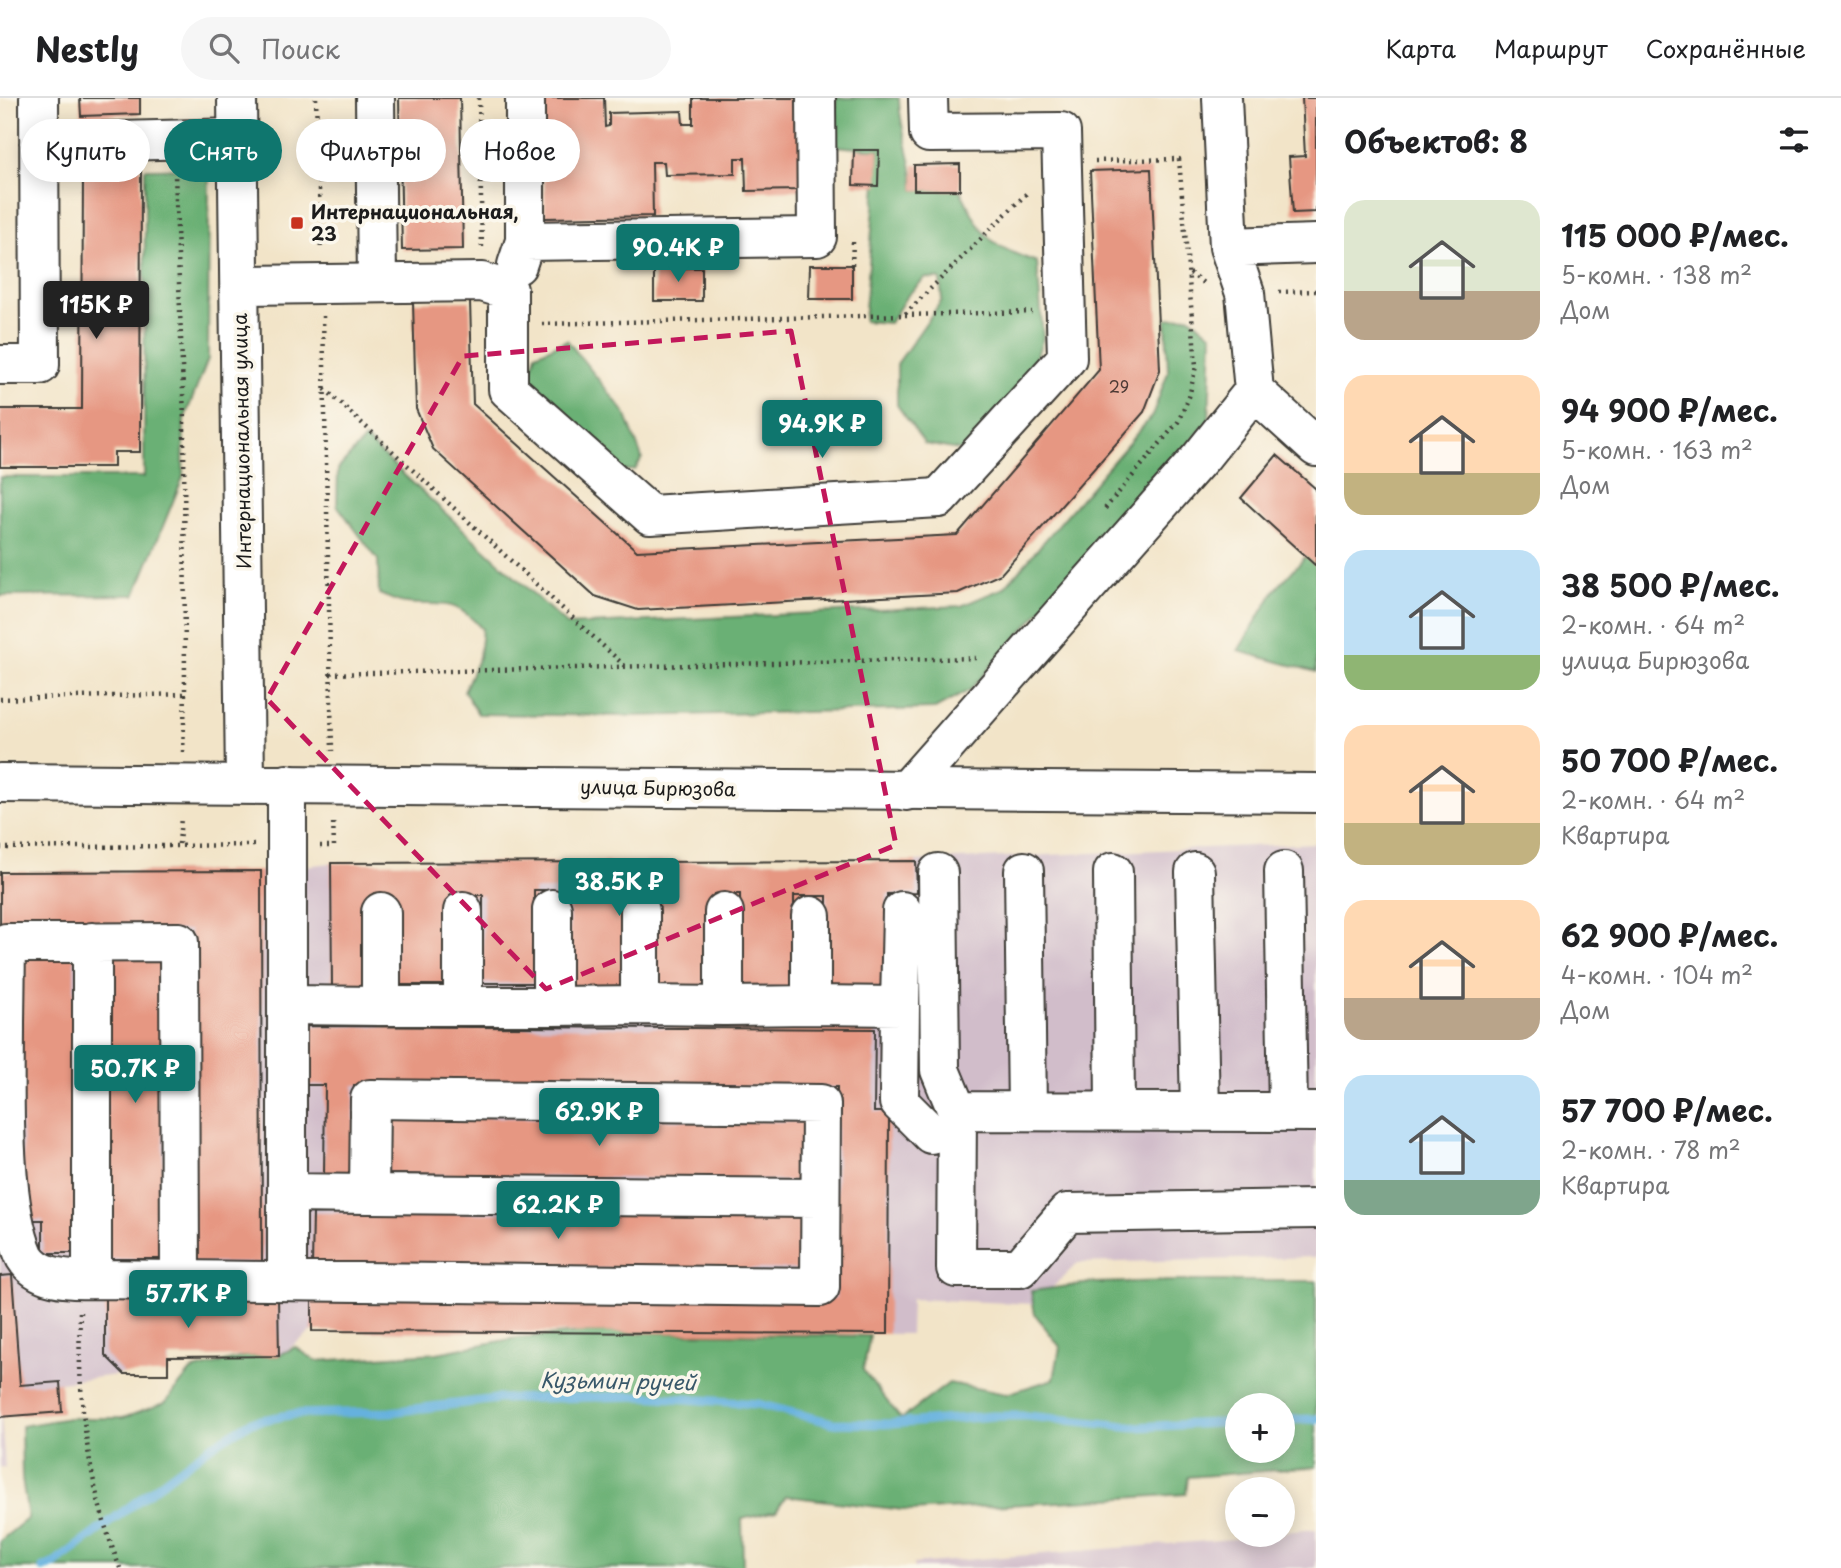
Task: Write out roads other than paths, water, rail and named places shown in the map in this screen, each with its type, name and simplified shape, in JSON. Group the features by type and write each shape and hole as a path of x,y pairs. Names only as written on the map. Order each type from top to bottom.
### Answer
{"main road":[{"path":"39,98 39,119"},
{"name":"Интернациональная улица","path":"237,98 238,119"},
{"path":"375,98 377,282"},
{"path":"524,98 525,241 499,299 508,389 650,515 939,498 1067,358 1061,132 929,133 929,98"},
{"path":"525,241 817,237 816,98"},
{"path":"1222,98 1229,247 1245,293 1254,391 1316,447"},
{"path":"0,365 40,365 39,182"},
{"name":"Интернациональная улица","path":"239,182 245,784"},
{"path":"1229,247 1316,244"},
{"path":"241,285 377,282 499,299"},
{"path":"906,791 1192,467 1254,391"},
{"name":"улица Бирюзова","path":"0,783 1316,793"},
{"path":"287,784 287,1282"},
{"path":"1024,871 1027,1111"},
{"path":"902,911 900,1102 944,1123 1027,1111 1302,1112 1284,871"},
{"path":"1113,872 1115,1111"},
{"path":"1195,872 1200,1112"},
{"path":"938,873 940,1070 956,1268 1020,1269 1067,1213 1316,1209"},
{"path":"552,909 552,1006"},
{"path":"463,911 463,1006"},
{"path":"640,911 640,1005"},
{"path":"381,912 381,1006"},
{"path":"724,912 724,1006"},
{"path":"811,916 811,1005"},
{"path":"86,1280 92,942"},
{"path":"180,1280 180,942 6,943 3,1023 4,1193 12,1253 56,1280 820,1287 821,1104 370,1099 369,1194"},
{"path":"287,1005 900,1006"},
{"path":"287,1193 820,1198"}],"waterway":[{"name":"Кузьмин ручей","path":"43,1568 55,1563 208,1448 251,1422 295,1414 390,1412 497,1399 643,1396 758,1404 833,1423 890,1424 993,1416 1027,1416 1136,1427 1225,1423"},
{"name":"Кузьмин ручей","path":"1295,1420 1316,1419"}],"place":[{"name":"Интернациональная, 23","path":"297,223"}]}
